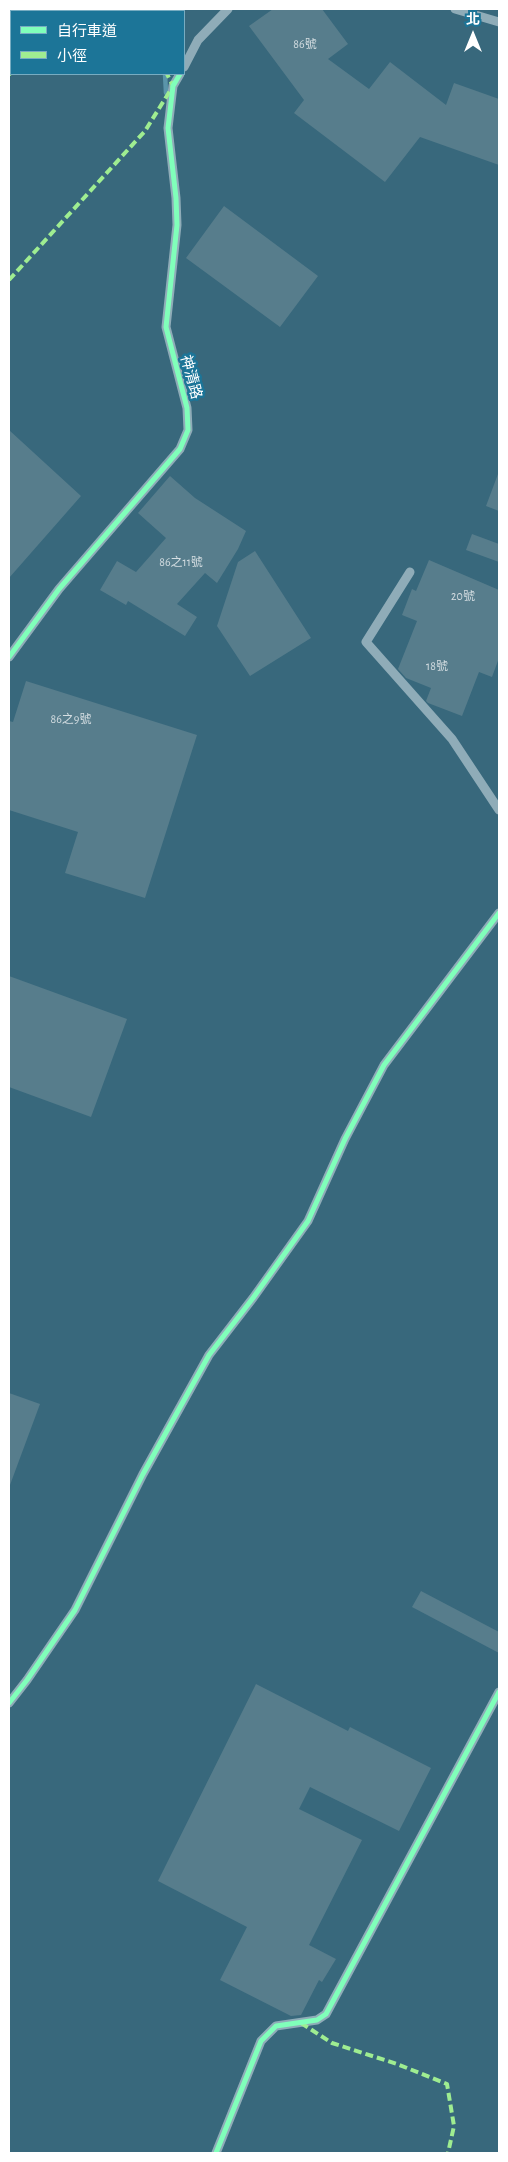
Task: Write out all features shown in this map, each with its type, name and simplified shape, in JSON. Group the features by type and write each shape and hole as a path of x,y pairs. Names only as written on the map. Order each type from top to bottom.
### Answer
{"street":[{"path":"185,65 198,40 228,9"},
{"path":"455,9 499,22"},
{"name":"神清路","path":"9,657 59,589 180,449 188,430 187,408 166,327 177,225 168,128 173,86 179,75"},
{"path":"410,572 366,642 452,738 499,810"},
{"path":"9,1703 75,1610 143,1474 209,1355 253,1298 308,1221 345,1139 384,1065 499,913"},
{"path":"216,2153 261,2041 276,2026 317,2020 326,2014 499,1692"}],"building":[{"path":"273,9 322,9 348,44 328,59 369,89 390,62 446,105 454,83 499,99 499,165 420,137 385,182 294,113 304,100 249,26"},
{"path":"224,206 318,276 280,327 186,258"},
{"path":"9,430 81,496 9,578"},
{"path":"499,474 499,511 486,506"},
{"path":"170,476 195,498 246,531 238,549 217,583 205,573 177,604 197,617 185,636 128,601 126,605 100,590 117,561 136,572 166,538 138,513"},
{"path":"472,534 499,544 499,562 466,550"},
{"path":"255,551 311,638 250,676 217,626 238,562"},
{"path":"429,560 499,590 499,658 492,677 479,672 462,716 428,703 426,701 431,688 406,678 398,669 417,621 402,615 412,589 416,591"},
{"path":"26,681 197,735 145,898 65,873 78,832 9,810 9,721 13,722"},
{"path":"9,976 127,1019 91,1117 9,1087"},
{"path":"9,1393 40,1404 10,1485 9,1485"},
{"path":"421,1591 499,1632 499,1653 412,1607"},
{"path":"256,1684 348,1731 350,1727 431,1768 399,1831 310,1787 299,1809 362,1840 309,1945 336,1959 322,1982 319,1980 301,2015 291,2016 220,1980 247,1927 158,1881"}],"waterway":[{"path":"165,75 166,93"}],"marked path":[{"path":"9,280 145,131 173,86 168,75"},
{"path":"301,2023 332,2043 397,2064 447,2084 454,2126 448,2153"}],"cycle path":[{"path":"9,657 59,589 180,449 188,430 187,408 166,327 177,225 168,128 173,86 179,75"},
{"path":"9,1703 75,1610 143,1474 209,1355 253,1298 308,1221 345,1139 384,1065 499,913"},
{"path":"216,2153 261,2041 276,2026 317,2020 326,2014 499,1692"}]}
